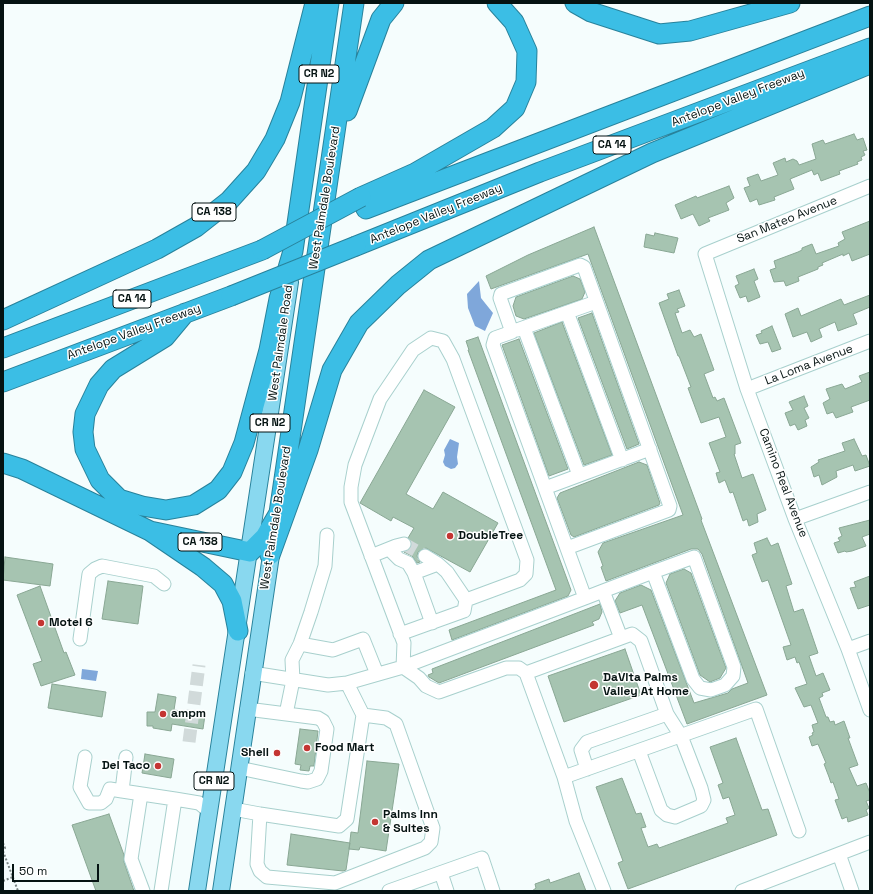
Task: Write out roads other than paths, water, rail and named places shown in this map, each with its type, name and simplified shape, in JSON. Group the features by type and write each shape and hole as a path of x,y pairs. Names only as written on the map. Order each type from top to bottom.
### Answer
{"highway":[{"name":"CA 138","path":"3,320 157,249 196,227 229,201 256,171 275,139 290,102 315,3"},
{"name":"West Palmdale Boulevard","path":"184,313 165,337 113,369 99,385 85,414 83,432 85,449 100,480 119,499 142,506 166,510 194,505 218,490 232,472 244,443 269,350 279,299 293,251 329,3"},
{"name":"West Palmdale Boulevard","path":"279,513 354,3"},
{"path":"332,156 363,65 381,19 394,3"},
{"path":"364,203 493,128 515,108 526,82 527,51 514,22 497,3"},
{"path":"575,3 591,12 660,34 690,31 790,3"},
{"name":"CA 14","path":"3,348 262,250 364,203 870,16"},
{"name":"Antelope Valley Freeway","path":"3,382 231,296 540,172 870,48"},
{"path":"270,555 308,450 332,370 358,323 398,285 429,260 652,153 870,64"},
{"name":"CA 138","path":"3,463 22,469 150,531 250,552"},
{"path":"250,552 265,537 279,513"},
{"path":"150,531 203,567 223,584 232,601 238,631"}],"main road":[{"name":"West Palmdale Road","path":"250,552 289,294 293,251"},
{"name":"West Palmdale Boulevard","path":"222,891 232,809 252,673 270,555 279,513"},
{"name":"West Palmdale Boulevard","path":"197,891 250,552"},
{"path":"231,672 252,673"},
{"path":"222,733 226,738 228,746 226,793 232,809"},
{"path":"210,812 218,817 221,825 214,868 214,891"}],"street":[{"name":"San Mateo Avenue","path":"705,254 870,186"},
{"name":"Camino Real Avenue","path":"705,254 747,389 795,519 848,649 870,710"},
{"path":"512,332 500,298 501,294 580,265 584,267 670,506 669,510 567,548"},
{"path":"585,598 493,345 495,338 596,302"},
{"path":"567,312 622,460"},
{"path":"524,328 579,475"},
{"path":"403,667 404,643 351,502 351,487 355,465 380,399 413,350 431,338 443,341 453,359 527,560 526,574 520,580 466,600"},
{"name":"La Loma Avenue","path":"747,389 870,341"},
{"path":"545,488 650,449"},
{"path":"795,519 870,492"},
{"path":"286,714 293,680 292,660 300,644 325,566 327,535"},
{"path":"371,556 404,544"},
{"path":"390,549 399,559 408,563 414,573 432,623"},
{"path":"400,634 464,611 466,600 447,572 425,556"},
{"path":"252,673 328,685 347,684 403,667 653,572 694,557 734,667 733,676 725,685 711,690 700,688 693,679 653,572"},
{"path":"414,573 438,564"},
{"path":"80,639 89,574 95,569 102,566 154,576 164,584"},
{"path":"603,591 621,638"},
{"path":"526,672 632,634 641,641 667,714 681,736 704,800 701,806 675,817 667,815 660,810 639,751"},
{"path":"300,644 333,650 363,639 377,674"},
{"path":"848,649 870,641"},
{"path":"403,667 419,678 426,686 439,692 506,668 519,668 526,672 564,777 576,821 604,891"},
{"path":"232,809 339,826 347,819 363,715 347,684"},
{"path":"238,768 308,782 317,779 321,771 327,729 326,725 318,718 247,709"},
{"path":"564,777 756,709 799,831"},
{"path":"587,769 581,750 587,742 667,714"},
{"path":"260,814 257,864 260,871 268,877 335,883 425,848 431,842 433,828 396,724 386,718 363,715"},
{"path":"85,757 80,787 89,803 101,803 106,800 110,789 199,803 210,812"},
{"path":"122,791 126,757"},
{"path":"141,794 131,859 143,891"},
{"path":"161,891 175,799"},
{"path":"742,891 870,842"},
{"path":"839,854 852,891"},
{"path":"389,891 482,858 493,891"},
{"path":"441,873 447,891"}],"water":[{"path":"479,281 481,298 493,313 485,331 475,326 468,308 467,294"},
{"path":"450,439 459,443 457,457 458,464 455,468 451,469 445,466 443,462 445,455 444,450"},
{"path":"82,669 98,671 96,681 81,679"}],"tunnel":[{"path":"404,544 425,556"},
{"path":"189,742 199,665"}],"place":[{"name":"DoubleTree","path":"450,536"},
{"name":"Motel 6","path":"41,623"},
{"name":"DaVita Palms Valley At Home","path":"594,685"},
{"name":"ampm","path":"163,714"},
{"name":"Food Mart","path":"307,748"},
{"name":"Shell","path":"277,753"},
{"name":"Del Taco","path":"158,766"},
{"name":"Palms Inn & Suites","path":"375,822"}]}
